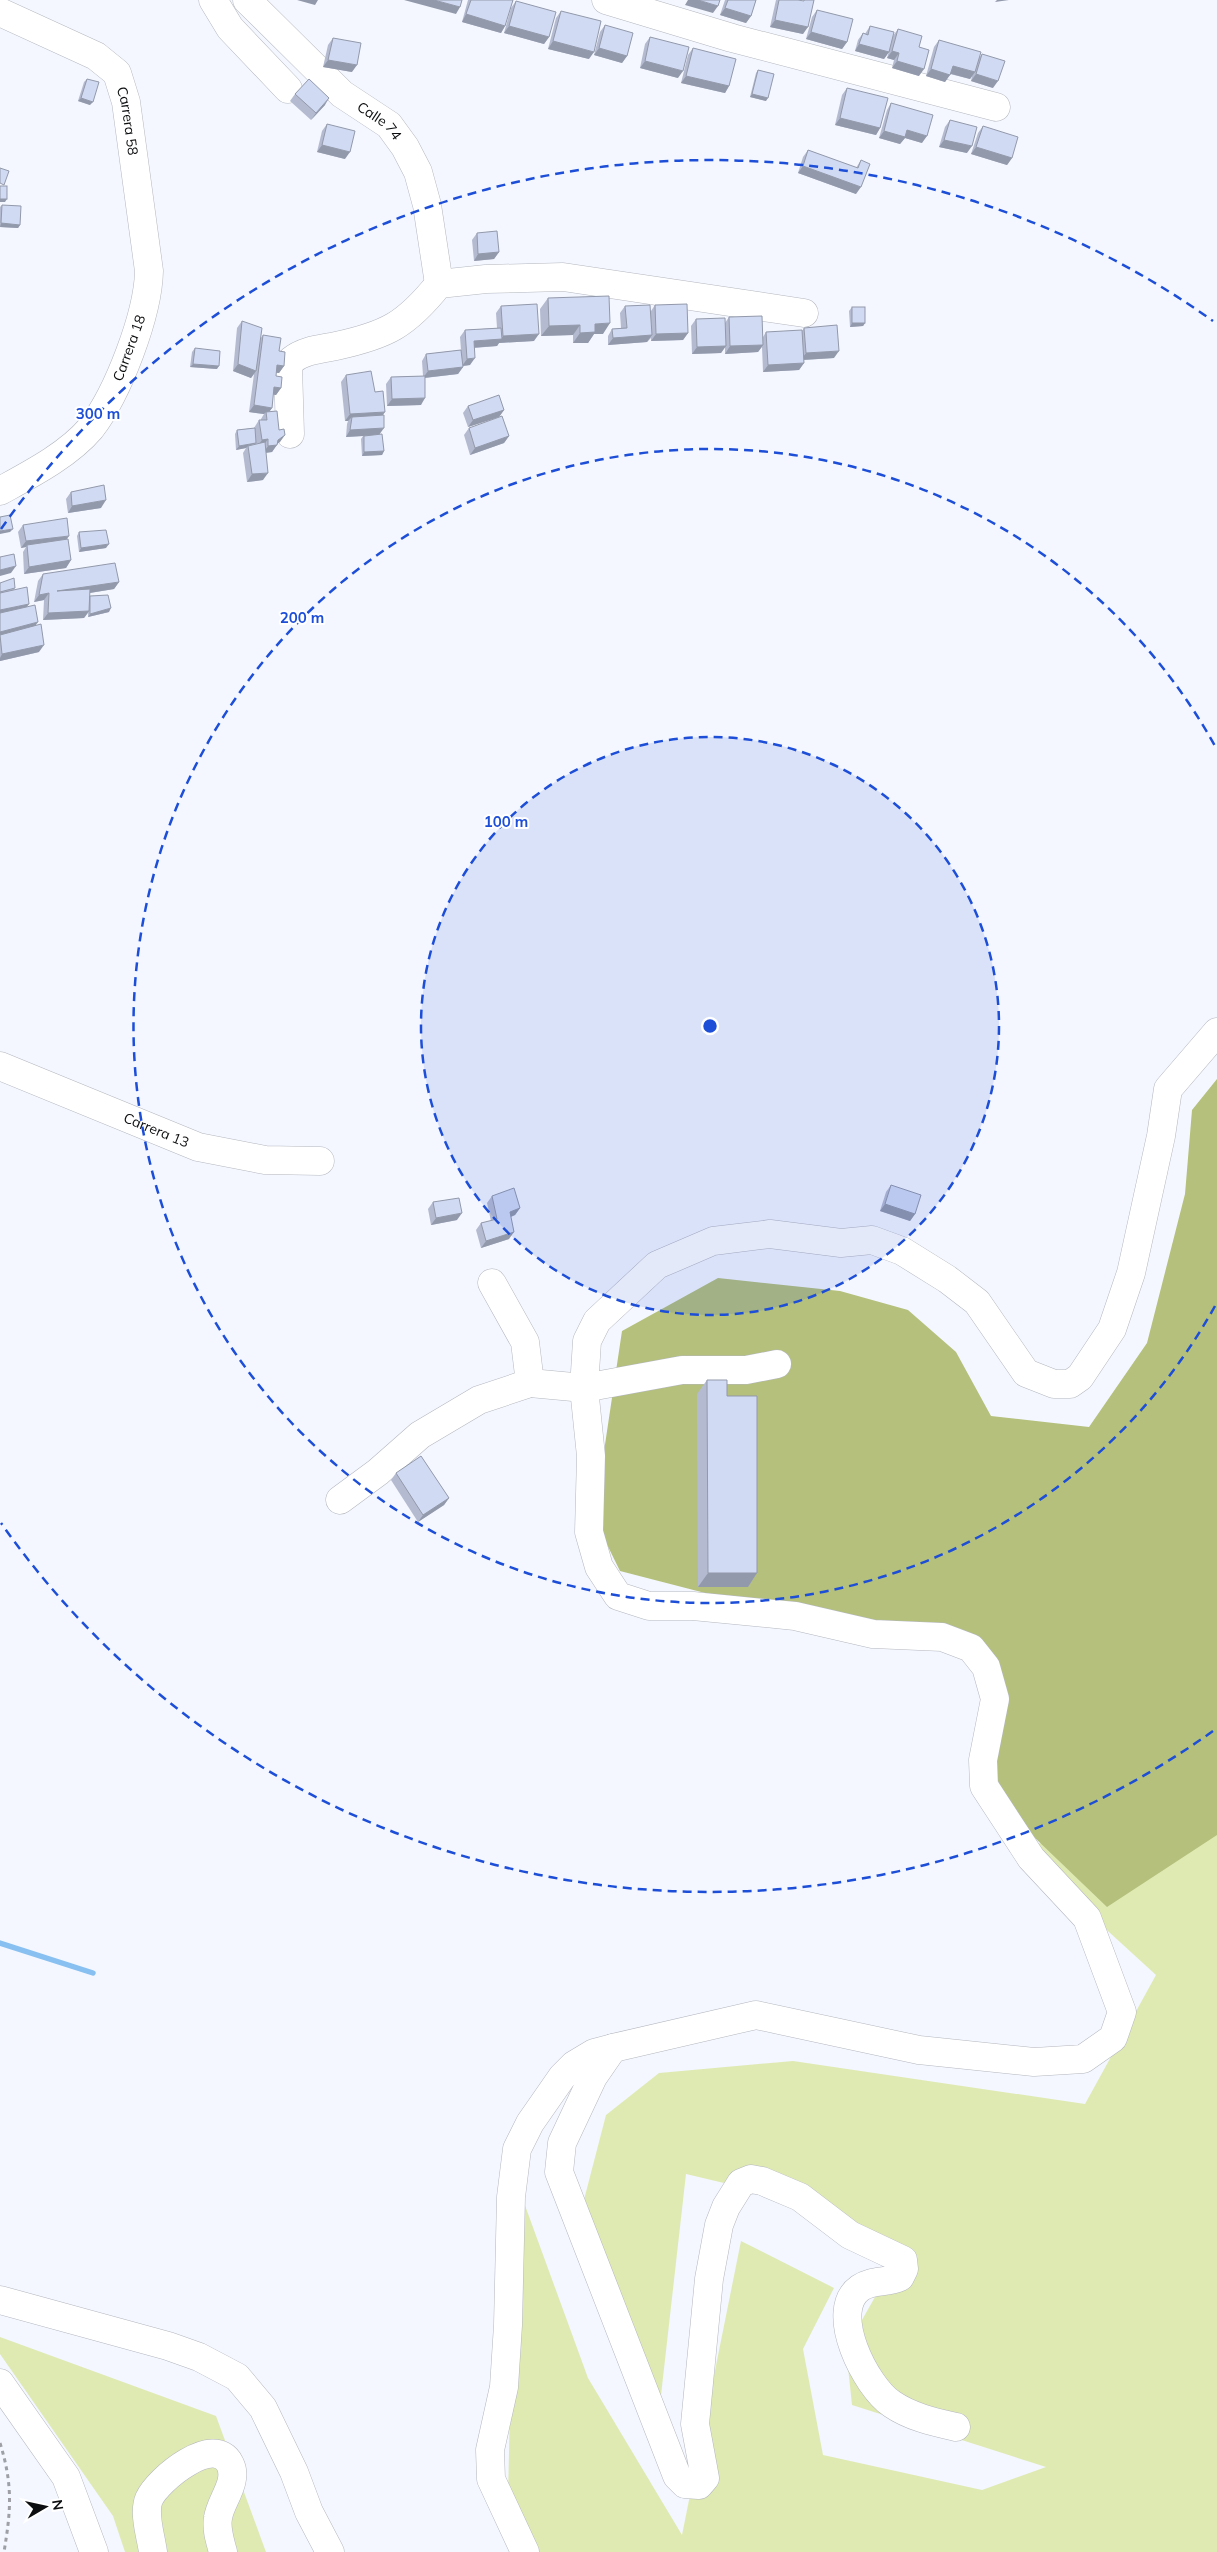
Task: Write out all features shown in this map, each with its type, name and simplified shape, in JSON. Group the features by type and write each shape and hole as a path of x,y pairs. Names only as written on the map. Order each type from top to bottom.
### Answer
{"street":[{"path":"213,0 230,28 288,89"},
{"name":"Calle 74","path":"247,0 342,94 390,125 405,147 418,172 427,205 438,284"},
{"path":"606,0 732,38 996,107"},
{"name":"Carrera 58","path":"0,12 96,56 117,73 126,102 149,271"},
{"name":"Carrera 18","path":"0,491 61,454 90,428 118,382 143,312 149,289 149,271"},
{"path":"290,434 288,367 292,360 310,351 364,340 392,330 420,308 438,284 486,279 563,277 804,313"},
{"path":"525,2552 491,2479 490,2450 504,2386 512,2197 517,2149 530,2123 562,2077 574,2065 594,2053 756,2015 919,2050 1034,2062 1083,2059 1113,2038 1122,2012 1087,1918 1031,1858 984,1786 983,1760 995,1699 986,1668 970,1648 942,1637 873,1634 795,1616 694,1606 649,1606 618,1596 598,1568 589,1532 591,1456 584,1388 587,1341 597,1321 657,1265 713,1241 770,1234 841,1243 872,1240 902,1250 947,1279 977,1302 1026,1373 1054,1384 1070,1384 1080,1377 1112,1329 1128,1282 1161,1136 1168,1089 1217,1032"},
{"name":"Carrera 13","path":"0,1066 198,1147 264,1160 320,1160"},
{"path":"492,1283 525,1342 530,1383"},
{"path":"340,1500 378,1472 420,1435 479,1400 530,1383 584,1388 682,1370 746,1370 777,1364"},
{"path":"613,2048 593,2077 562,2143 559,2172 677,2476 690,2485 699,2485 705,2478 695,2424 709,2279 720,2225 726,2207 741,2183 751,2179 762,2181 800,2197 850,2235 903,2260 904,2269 900,2277 870,2284 860,2288 852,2296 848,2305 847,2317 853,2343 862,2368 875,2388 891,2404 921,2419 956,2427"},
{"path":"0,2300 168,2346 199,2357 237,2377 263,2408 294,2472 309,2512 330,2552"},
{"path":"0,2383 66,2477 94,2552"},
{"path":"153,2552 148,2501 155,2490 171,2473 190,2461 206,2455 220,2454 227,2458 232,2466 229,2492 218,2517 222,2552"}],"path":[{"path":"0,2443 8,2470 11,2510 4,2552"}],"green space":[{"path":"1217,1079 1217,1835 1107,1907 1013,1817 988,1757 994,1665 841,1624 736,1601 620,1571 594,1518 622,1331 718,1278 840,1291 908,1310 956,1352 991,1416 1089,1427 1147,1343 1185,1194 1192,1110"},
{"path":"1217,1816 1217,2552 535,2552 508,2498 515,2178 588,2378 682,2535 741,2241 834,2288 803,2349 823,2455 982,2490 1046,2467 852,2405 846,2348 891,2269 787,2198 686,2174 659,2413 579,2219 606,2115 659,2073 793,2061 1085,2104 1156,1975 1016,1847"},
{"path":"0,2337 216,2416 266,2552 125,2552 113,2516 0,2354"}],"building":[{"path":"434,0 462,0 460,7"},
{"path":"471,0 513,0 505,26 466,14"},
{"path":"698,0 720,0 718,6"},
{"path":"728,0 756,0 751,16 725,8"},
{"path":"779,0 814,0 808,27 775,20"},
{"path":"516,1 556,12 549,37 509,26"},
{"path":"817,10 853,19 847,42 811,32"},
{"path":"561,11 601,21 594,52 553,41"},
{"path":"605,25 633,33 627,56 599,48"},
{"path":"870,26 894,32 889,52 859,44 863,33 868,35"},
{"path":"898,29 922,36 919,47 929,50 924,69 897,61 899,53 892,51"},
{"path":"650,37 689,47 683,71 645,61"},
{"path":"333,38 361,43 357,65 328,60"},
{"path":"939,40 981,52 975,72 953,66 950,75 931,69"},
{"path":"693,48 736,59 729,86 686,76"},
{"path":"982,54 1005,61 998,81 976,74"},
{"path":"758,70 774,74 768,98 752,94"},
{"path":"87,79 99,82 93,102 81,98"},
{"path":"309,79 329,98 316,113 295,94"},
{"path":"847,88 888,98 880,128 840,118"},
{"path":"891,103 933,115 927,136 907,130 905,137 884,131"},
{"path":"950,120 977,127 972,146 944,140"},
{"path":"327,124 355,131 350,152 322,145"},
{"path":"983,126 1018,137 1012,158 976,147"},
{"path":"808,150 858,168 861,160 870,164 861,187 803,166"},
{"path":"0,168 9,171 4,185 0,183"},
{"path":"0,186 7,186 7,199 0,199"},
{"path":"2,205 21,206 20,225 1,223"},
{"path":"497,231 499,252 478,254 477,233"},
{"path":"609,296 610,323 595,324 595,332 580,333 580,325 549,326 548,298"},
{"path":"537,304 539,334 503,336 501,306"},
{"path":"687,304 688,333 656,334 655,305"},
{"path":"650,305 652,335 613,338 612,329 627,328 625,306"},
{"path":"852,307 865,307 865,323 852,323"},
{"path":"762,316 763,345 730,346 729,317"},
{"path":"725,318 726,346 697,347 696,319"},
{"path":"242,321 262,328 256,371 238,364"},
{"path":"837,325 839,351 806,353 804,328"},
{"path":"501,328 502,339 474,341 475,358 467,359 465,330"},
{"path":"802,330 804,363 768,365 766,332"},
{"path":"263,335 281,338 279,351 285,352 284,366 277,365 276,376 282,377 281,388 274,387 272,408 254,405"},
{"path":"195,348 220,351 219,366 193,364"},
{"path":"461,350 463,367 428,371 426,354"},
{"path":"371,371 375,392 383,391 385,412 350,414 346,375"},
{"path":"425,376 425,398 392,399 391,377"},
{"path":"499,395 504,410 473,420 468,406"},
{"path":"277,411 279,430 284,429 285,435 278,440 277,445 268,446 268,439 262,440 259,420 267,420 266,412"},
{"path":"384,415 384,428 350,430 352,417"},
{"path":"502,416 509,436 475,448 469,428"},
{"path":"255,428 256,443 239,446 237,430"},
{"path":"382,434 384,451 364,452 364,436"},
{"path":"265,442 268,473 252,474 248,446"},
{"path":"104,485 106,500 72,506 71,492"},
{"path":"10,515 13,529 0,531 0,517"},
{"path":"67,518 69,536 26,541 23,525"},
{"path":"106,530 109,544 81,548 79,532"},
{"path":"68,539 71,560 29,567 27,545"},
{"path":"14,554 16,566 0,570 0,557"},
{"path":"115,563 119,582 57,591 90,589 89,611 48,613 49,593 39,595 43,574"},
{"path":"14,578 15,588 0,592 0,583"},
{"path":"27,587 29,604 0,610 0,593"},
{"path":"108,595 111,608 90,614 90,596"},
{"path":"35,605 38,622 0,632 0,613"},
{"path":"41,624 44,645 2,654 0,635"},
{"path":"891,1185 921,1195 915,1214 885,1204"},
{"path":"514,1188 520,1208 510,1212 514,1232 486,1241 481,1223 497,1219 492,1196"},
{"path":"459,1198 462,1213 436,1218 433,1202"},
{"path":"707,1380 727,1380 727,1396 757,1396 757,1573 708,1573"},
{"path":"421,1456 449,1498 423,1515 396,1473"}],"waterway":[{"path":"0,1943 93,1973"}]}
